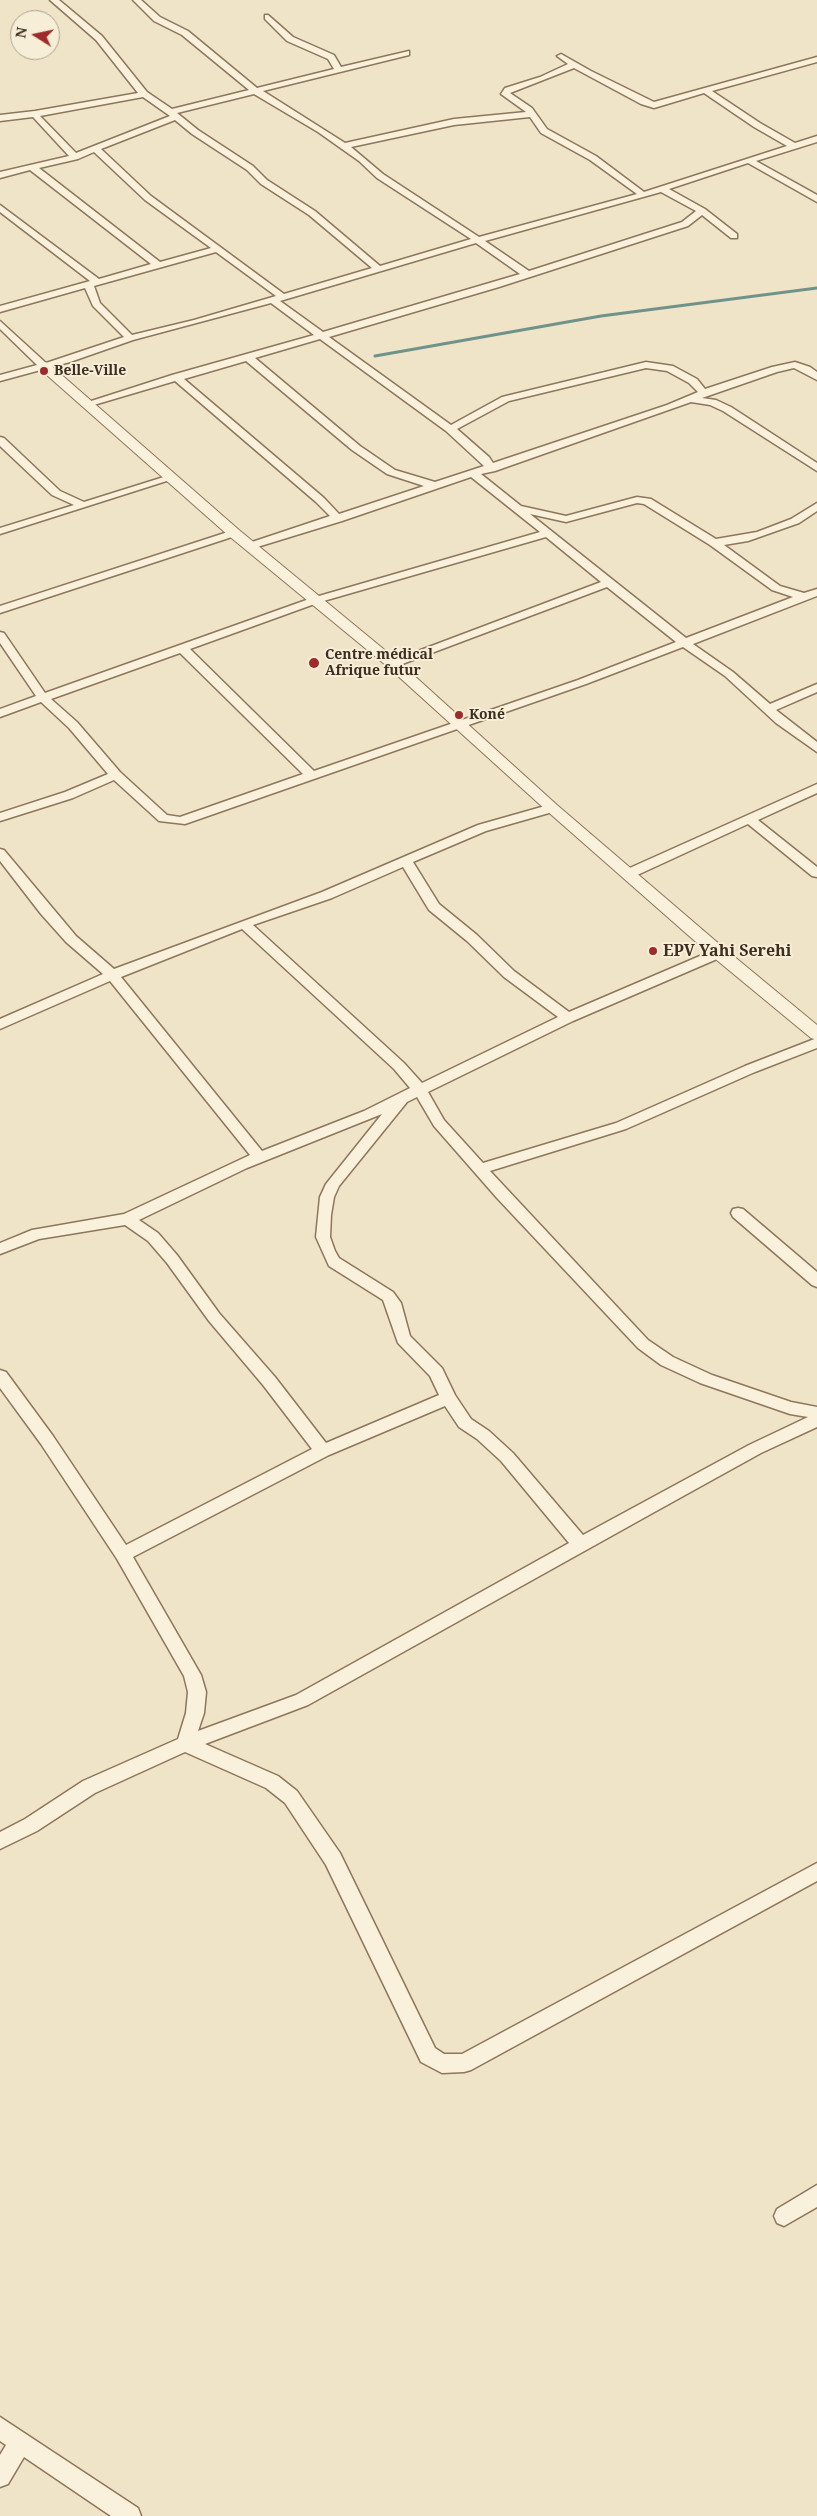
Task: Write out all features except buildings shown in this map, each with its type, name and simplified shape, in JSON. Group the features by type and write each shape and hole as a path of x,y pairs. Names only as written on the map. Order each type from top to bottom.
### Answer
{"street":[{"path":"54,0 94,33 144,94 250,168 264,182 312,213 379,269"},
{"path":"137,0 157,19 184,33 256,91 345,146 380,176 526,274"},
{"path":"268,17 290,39 332,57 338,68"},
{"path":"0,175 33,168 96,150 173,114 338,68 406,52"},
{"path":"561,56 649,104 660,105 705,90 817,59"},
{"path":"575,64 543,79 508,90 505,94 524,106 544,131 593,158 627,181 643,195"},
{"path":"705,90 757,125 794,146"},
{"path":"0,118 35,114 144,94"},
{"path":"35,114 40,122 75,157"},
{"path":"345,146 454,122 531,114"},
{"path":"0,378 130,338 643,195 817,139"},
{"path":"96,150 148,198 218,249 278,298 320,336 450,429 485,459 491,469"},
{"path":"749,160 817,199"},
{"path":"33,168 159,266"},
{"path":"662,189 702,211 734,236"},
{"path":"0,208 92,283 96,304 130,338"},
{"path":"87,404 176,377 249,358 526,274 685,224 702,211"},
{"path":"0,309 218,249"},
{"path":"0,324 44,366 234,533 393,664 552,808 719,953 817,1033"},
{"path":"249,358 356,448 391,472 436,486"},
{"path":"450,429 506,399 646,365 670,368 692,381 704,393"},
{"path":"250,546 491,469 788,365 801,366 817,377"},
{"path":"176,377 320,500 338,519"},
{"path":"691,399 712,402 727,409 817,468"},
{"path":"0,440 56,493 82,505"},
{"path":"474,474 683,642 729,674 817,748"},
{"path":"0,531 171,478"},
{"path":"517,507 566,519 642,500 714,543 776,588 804,597"},
{"path":"714,543 744,539 761,534 795,521 817,506"},
{"path":"0,610 234,533"},
{"path":"0,713 316,600 549,534"},
{"path":"393,664 610,582"},
{"path":"0,635 43,698 73,725 116,774 163,818 181,821 582,682 683,642 712,634 817,592"},
{"path":"182,648 312,776"},
{"path":"769,709 817,688"},
{"path":"0,817 69,795 116,774"},
{"path":"628,874 817,788"},
{"path":"0,1024 112,975 244,924 327,895 482,828 552,808"},
{"path":"749,819 817,873"},
{"path":"0,853 46,911 77,945 112,975 259,1157"},
{"path":"406,861 434,907 472,938 508,974 568,1018"},
{"path":"244,924 330,1004 383,1049 419,1089 439,1123 643,1344 667,1361 750,1396 790,1408 817,1413"},
{"path":"0,1249 37,1234 127,1219 214,1176 368,1114 568,1018 719,953"},
{"path":"480,1169 581,1140 621,1126 750,1069 817,1043"},
{"path":"405,1096 346,1165 333,1184 327,1197 323,1237 334,1262 388,1296 393,1303 403,1339 436,1372 448,1398 465,1423 483,1435 507,1457 582,1546"},
{"path":"738,1213 817,1281"},
{"path":"127,1219 153,1237 172,1259 214,1318 269,1381 323,1451"},
{"path":"0,1376 47,1440 123,1554 192,1675 198,1692 195,1713 184,1744"},
{"path":"123,1554 323,1451 448,1398"},
{"path":"0,1841 31,1825 90,1787 184,1744 302,1700 755,1449 817,1420"},
{"path":"184,1744 272,1782 291,1797 333,1859 428,2055 442,2064 464,2063 817,1871"},
{"path":"784,2216 817,2195"},
{"path":"0,2428 130,2516"},
{"path":"0,2476 20,2443"}],"waterway":[{"path":"375,356 601,316 817,288"}],"place":[{"name":"Belle-Ville","path":"44,371"},
{"name":"Centre médical Afrique futur","path":"314,663"},
{"name":"Koné","path":"459,715"},
{"name":"EPV Yahi Serehi","path":"653,951"}]}
